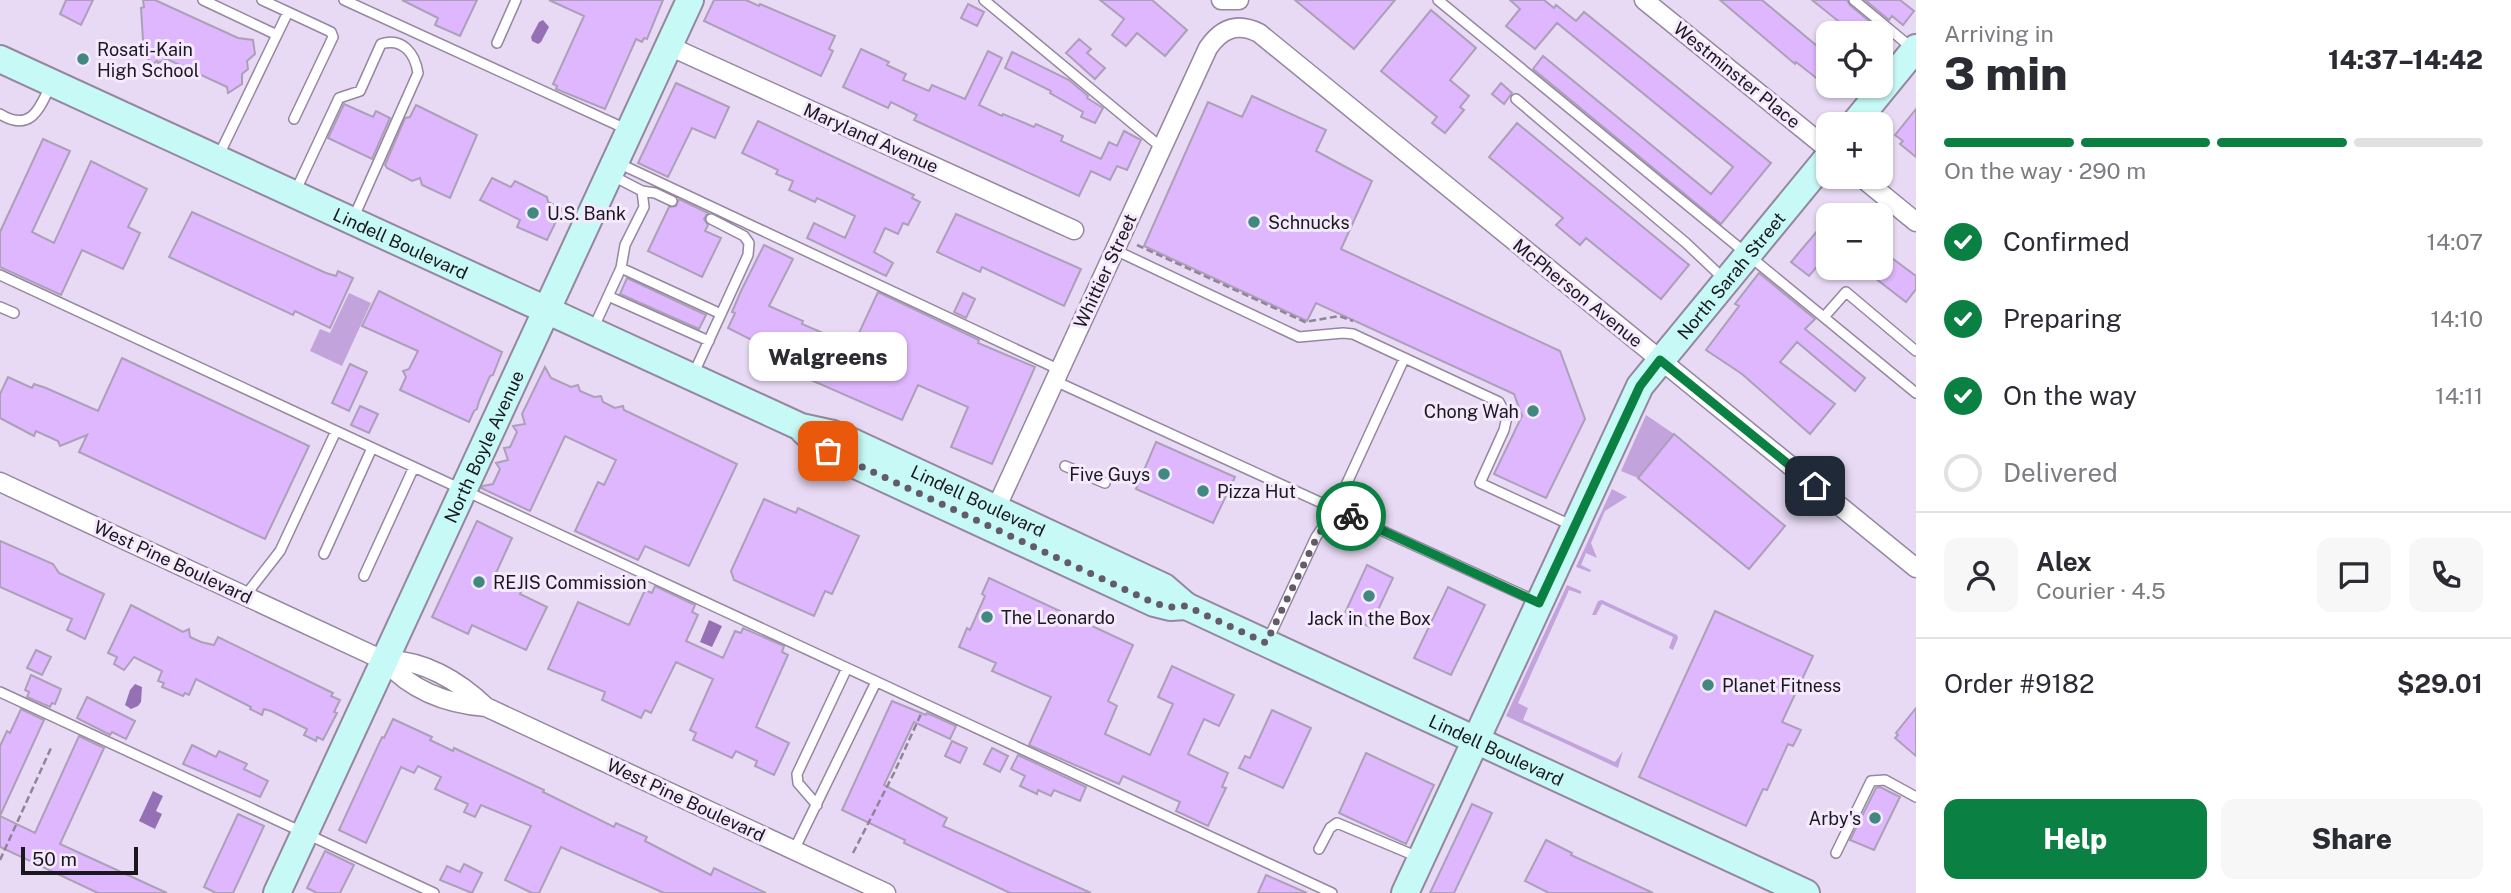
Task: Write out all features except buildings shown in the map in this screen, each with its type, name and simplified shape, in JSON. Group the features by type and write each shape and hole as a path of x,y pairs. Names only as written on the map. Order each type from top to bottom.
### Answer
{"main road":[{"name":"North Boyle Avenue","path":"276,893 690,0"},
{"path":"1864,112 1916,49"},
{"name":"Lindell Boulevard","path":"0,59 800,427 832,433 992,517 1164,587 1186,606 1806,893"},
{"name":"North Sarah Street","path":"1405,893 1640,386 1816,172"}],"street":[{"name":"Westminster Place","path":"1644,0 1816,139"},
{"name":"Whittier Street","path":"992,517 1208,48 1219,33 1235,27"},
{"name":"McPherson Avenue","path":"1235,27 1250,28 1259,33 1916,568"},
{"name":"Maryland Avenue","path":"669,46 1074,230"},
{"path":"1876,189 1916,222"},
{"name":"West Pine Boulevard","path":"0,482 385,660 416,664 459,683 486,707 886,893"}],"lane":[{"path":"203,0 277,35"},
{"path":"262,0 331,32 333,37 294,119"},
{"path":"344,0 630,131"},
{"path":"497,43 516,0"},
{"path":"984,0 1162,148"},
{"path":"1438,0 1916,393"},
{"path":"1854,0 1916,49"},
{"path":"218,159 288,12"},
{"path":"294,194 339,97 360,91 381,44 390,41 400,43 409,49 418,73 353,221"},
{"path":"0,114 17,120 27,120 35,116 52,83"},
{"path":"1516,99 1726,280"},
{"path":"613,168 642,191 655,193 672,201"},
{"path":"613,168 1539,603"},
{"path":"592,331 621,268 625,245 644,207 642,191"},
{"path":"692,377 748,255 749,243 744,236 711,219"},
{"path":"1115,250 1299,337 1353,334 1499,402 1507,417 1504,430 1480,483 1575,527"},
{"path":"621,268 693,305 721,314"},
{"path":"0,275 1332,893"},
{"path":"1824,317 1846,292 1916,351"},
{"path":"608,296 652,312 709,341"},
{"path":"0,307 14,313"},
{"path":"1266,643 1317,537 1335,509 1404,359"},
{"path":"245,596 280,551 336,432"},
{"path":"324,554 372,448"},
{"path":"1065,466 1105,483"},
{"path":"364,576 414,467"},
{"path":"817,806 797,783 797,774 847,668"},
{"path":"794,850 876,682"},
{"path":"0,692 434,893"},
{"path":"1836,853 1871,781 1885,780 1916,797"},
{"path":"1319,849 1329,828 1337,823 1421,858"}],"path":[{"path":"853,853 894,774 925,704"},
{"path":"0,860 51,748"}],"shaded area":[{"path":"543,20 549,27 538,44 532,41 531,37 539,22"},
{"path":"349,293 371,303 342,366 310,351 320,329 330,333"},
{"path":"1646,415 1674,434 1638,478 1621,471"},
{"path":"1612,489 1627,497 1605,511 1591,543 1597,558 1586,553 1581,565 1591,570 1590,572 1576,567"},
{"path":"1567,585 1581,591 1581,594 1569,590 1518,703 1528,708 1523,720 1615,762 1623,751 1618,768 1506,716"},
{"path":"1602,600 1677,635 1673,650 1669,648 1673,637 1602,604 1596,615 1592,615 1598,601"},
{"path":"709,620 722,626 712,647 700,642"},
{"path":"135,684 142,687 141,702 131,709 125,705"},
{"path":"153,791 163,796 156,811 162,814 155,829 139,821"}],"way so far":[{"path":"828,451 1154,603 1170,607 1186,606 1266,643 1322,528 1335,509 1351,516"}],"place":[{"name":"Rosati-Kain High School","path":"83,59"},
{"name":"U.S. Bank","path":"533,213"},
{"name":"Schnucks","path":"1254,222"},
{"name":"Chong Wah","path":"1533,411"},
{"name":"Walgreens","path":"828,451"},
{"name":"Five Guys","path":"1164,474"},
{"name":"Pizza Hut","path":"1203,491"},
{"name":"REJIS Commission","path":"479,582"},
{"name":"Jack in the Box","path":"1369,596"},
{"name":"The Leonardo","path":"987,617"},
{"name":"Planet Fitness","path":"1708,685"},
{"name":"Arby's","path":"1875,818"}],"route":[{"path":"1351,516 1539,603 1640,386 1660,360 1815,486"}]}
